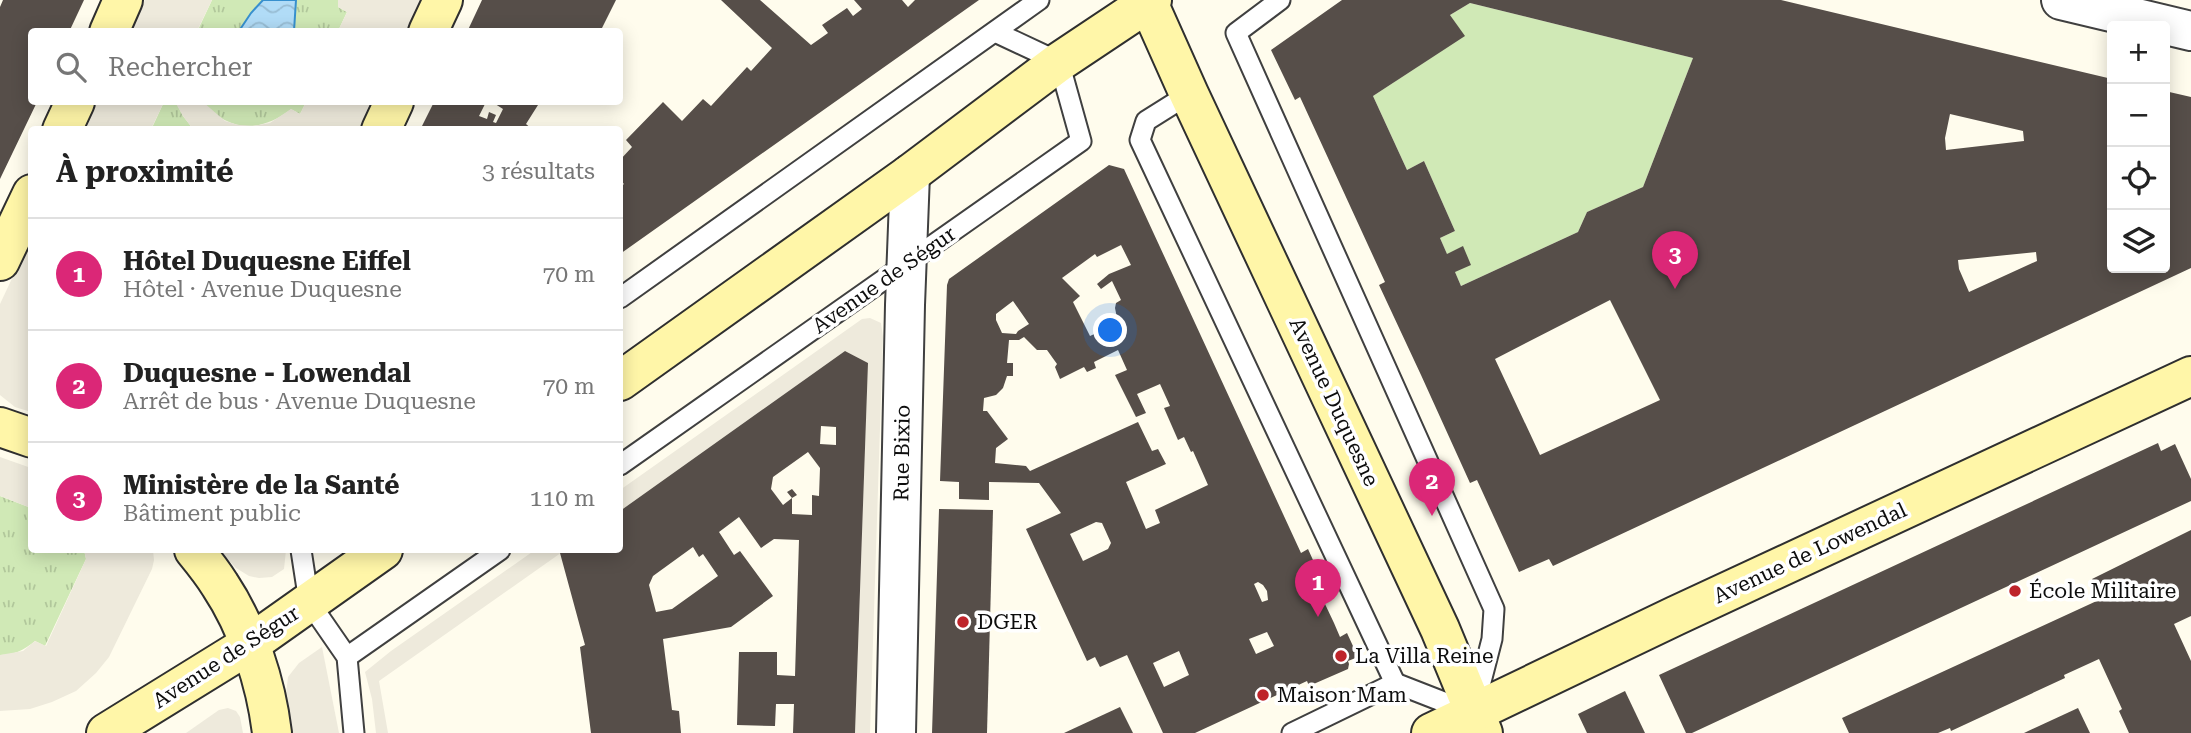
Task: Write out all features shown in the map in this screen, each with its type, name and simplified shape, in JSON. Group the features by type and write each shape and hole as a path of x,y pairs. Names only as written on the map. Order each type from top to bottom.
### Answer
{"street":[{"path":"111,28 124,0"},
{"path":"430,28 443,0"},
{"path":"2061,0 2191,31"},
{"path":"623,379 910,174 1059,62 1149,1"},
{"name":"Avenue Duquesne","path":"1149,1 1189,94 1434,617 1474,726"},
{"path":"64,126 74,105"},
{"path":"383,126 393,105"},
{"name":"Rue Bixio","path":"897,733 910,174"},
{"path":"0,261 28,202"},
{"name":"Avenue de Lowendal","path":"1431,733 1474,726 1675,616 2191,376"},
{"path":"0,427 28,437"},
{"path":"196,553 221,586 250,645 268,701 272,733"},
{"name":"Avenue de Ségur","path":"106,733 250,645 379,553"}],"lane":[{"path":"623,296 1039,0"},
{"path":"1189,94 1146,121 1140,140 1395,683 1474,726 1492,639 1494,608 1236,33 1280,0"},
{"path":"995,32 1059,62"},
{"name":"Avenue de Ségur","path":"623,464 1081,141 1059,62"},
{"name":"Avenue de Ségur","path":"301,553 309,602"},
{"path":"346,657 496,553"},
{"path":"309,602 346,657 354,733"},
{"path":"1292,733 1395,683"}],"green space":[{"path":"212,0 338,0 338,7 347,12 339,28 199,28"},
{"path":"1470,3 1693,58 1643,187 1587,212 1578,232 1461,286 1440,238 1455,231 1424,161 1407,170 1373,96 1464,36 1450,15"},
{"path":"163,105 178,105 191,126 153,126"},
{"path":"206,105 304,105 300,114 291,109 268,122 245,126 234,124"},
{"path":"0,496 28,507 28,553 85,553 86,559 45,646 35,641 19,651 0,655"}],"shaded area":[{"path":"145,0 212,0 198,28 132,28"},
{"path":"338,0 423,0 409,28 339,28 347,12 338,7"},
{"path":"95,105 163,105 152,126 85,126"},
{"path":"177,105 206,105 225,121 254,126 191,126"},
{"path":"304,105 374,105 363,126 254,126 270,123 291,109 300,114"},
{"path":"28,244 28,411 15,407 0,395 0,304"},
{"path":"870,318 881,323 883,337 870,733 855,733 868,363 845,351 623,509 623,488 862,319"},
{"path":"0,457 28,467 28,507 0,496"},
{"path":"85,553 153,553 152,569 109,657 76,691 30,709 0,711 0,655 23,651 35,641 46,646 86,559"},
{"path":"223,553 286,553 284,569 272,577 259,578 249,576 236,568"},
{"path":"531,553 561,553 379,681 388,733 376,733 365,672"},
{"path":"322,647 339,733 293,733 286,694 288,677 299,663"},
{"path":"228,708 236,711 240,717 243,733 186,733 219,710"}],"water":[{"path":"263,0 296,0 294,28 241,28"}],"building":[{"path":"3,0 84,0 71,28 28,28 28,105 36,105 0,179 0,7"},
{"path":"482,0 616,0 602,28 469,28"},
{"path":"721,0 760,0 811,45 828,33 822,25 847,8 853,16 862,9 854,0 902,0 908,7 915,0 979,0 623,252 623,157 632,147 626,140 663,102 682,121 703,99 711,106 747,67 751,71 772,48"},
{"path":"1342,0 1781,0 2107,78 2107,273 2170,273 2170,92 2191,97 2191,268 1553,566 1549,559 1519,572 1477,480 1470,483 1379,285 1385,282 1300,97 1295,100 1271,50","holes":["1470,3 1693,58 1643,187 1587,212 1578,232 1461,286 1455,272 1471,265 1463,246 1447,254 1440,238 1455,231 1424,161 1407,170 1373,96 1465,36 1450,15","1950,114 2023,131 2024,141 1946,150 1945,138","2036,252 2037,261 1969,292 1959,269 1958,260","1610,300 1660,400 1540,455 1495,359"]},
{"path":"432,105 484,105 479,116 487,119 489,112 496,115 493,122 496,123 503,109 497,105 538,105 526,124 528,126 422,126"},
{"path":"1109,165 1124,169 1301,553 1308,549 1323,582 1316,585 1340,637 1347,633 1358,657 1348,661 1348,669 1309,686 1307,681 1195,733 1163,733 1127,655 1100,667 1095,657 1087,661 1026,529 1061,513 1039,483 989,482 989,500 959,499 959,482 940,481 949,279","holes":["1121,245 1131,265 1109,274 1097,284 1101,289 1112,281 1121,300 1116,303 1115,308 1118,323 1090,336 1073,302 1080,296 1062,278 1095,254 1097,257","1013,301 1029,324 1016,334 1002,333 996,314","1024,337 1037,350 1047,350 1057,364 1055,367 1060,379 1084,367 1087,372 1096,368 1094,362 1118,350 1127,370 1115,375 1136,417 1146,413 1137,394 1160,384 1170,406 1164,408 1178,440 1184,437 1208,485 1155,510 1160,523 1146,529 1126,482 1166,464 1158,449 1152,451 1138,422 1030,471 1026,466 995,463 996,448 1008,439 987,411 983,411 984,398 996,395 1003,388 1007,376 1013,376 1013,363 1007,363 1009,340","1096,522 1102,523 1111,543 1108,549 1083,561 1070,534","1258,582 1267,591 1268,600 1262,602 1254,584","1267,632 1274,646 1256,654 1249,639","1179,651 1189,675 1164,687 1153,663"]},
{"path":"845,351 868,363 855,733 793,733 794,704 776,704 775,726 737,725 739,652 777,652 777,675 795,676 799,540 774,539 761,548 739,517 719,532 734,555 740,551 773,596 731,627 663,639 672,710 679,711 681,733 591,733 580,647 585,645 560,553 623,553 623,509","holes":["821,426 836,427 836,445 820,444","808,452 820,468 819,496 812,495 812,515 792,514 792,498 783,505 771,489 773,477","693,547 699,557 703,554 718,576 672,609 656,612 649,585 653,576"]},
{"path":"2158,443 2161,451 2175,444 2191,479 2191,501 1692,733 1686,733 1659,675"},
{"path":"792,489 797,495 792,498 787,492"},
{"name":"DGER","path":"939,509 993,510 987,733 932,733"},
{"path":"2191,530 2191,616 2174,624 2191,661 2191,733 2129,733 2119,711 2122,709 2099,659 2064,675 2065,678 1951,731 1950,728 1938,733 1849,733 1842,718 2101,599 2092,579"},
{"path":"1625,691 1645,733 1587,733 1578,714"},
{"path":"1120,707 1133,733 1064,733"},
{"path":"2078,708 2090,733 2024,733"}],"place":[{"name":"Ministère de la Santé","path":"1675,289"},
{"name":"Duquesne - Lowendal","path":"1432,516"},
{"name":"École Militaire","path":"2015,591"},
{"name":"Hôtel Duquesne Eiffel","path":"1318,617"},
{"name":"DGER","path":"963,622"},
{"name":"La Villa Reine","path":"1341,656"},
{"name":"Maison Mam","path":"1263,695"}]}
